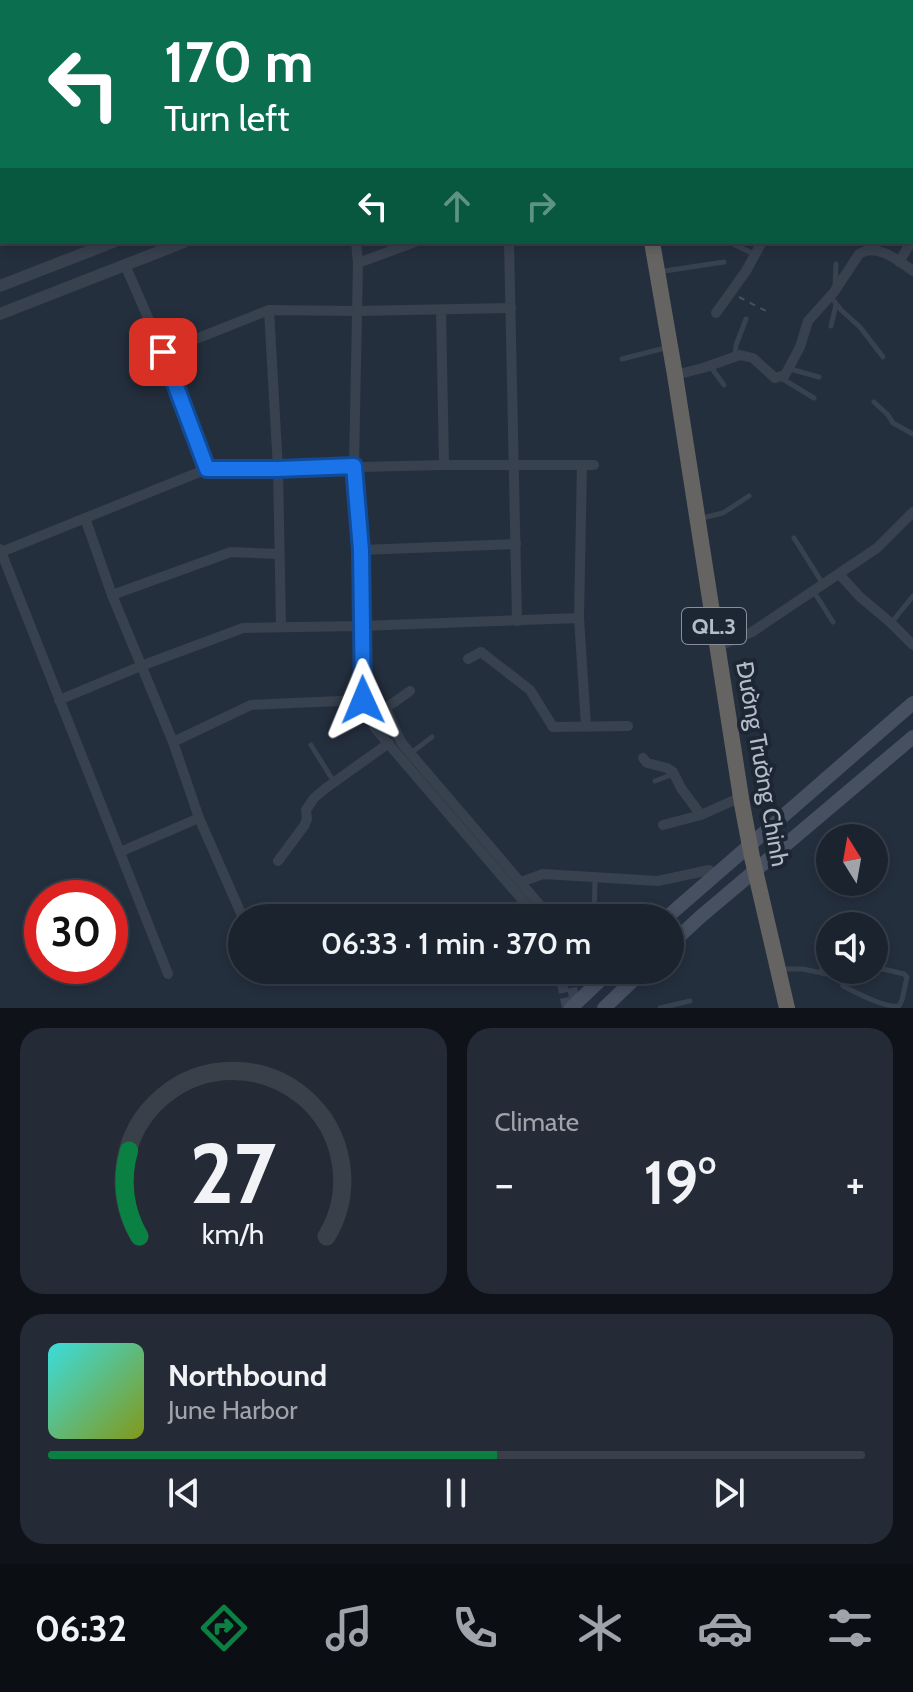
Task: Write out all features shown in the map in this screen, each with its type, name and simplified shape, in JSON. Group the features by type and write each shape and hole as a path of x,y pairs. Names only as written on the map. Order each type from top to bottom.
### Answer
{"highway":[{"name":"Đường Trường Chinh","path":"652,244 741,797 787,1008"}],"main road":[{"path":"681,904 913,703"},
{"path":"684,932 913,737"},
{"path":"571,1008 596,984"},
{"path":"604,1008 629,984"}],"street":[{"path":"0,286 108,244"},
{"path":"0,314 179,244"},
{"path":"173,742 251,705 363,700 361,550 354,466 356,244"},
{"path":"358,263 410,244"},
{"path":"509,244 517,621"},
{"path":"716,313 761,244"},
{"path":"899,262 910,244"},
{"path":"675,375 735,355 753,358 771,376 780,378 789,369 800,347 808,321 834,298 865,249 872,249 913,271"},
{"path":"125,265 163,352 207,469"},
{"path":"163,352 269,310 511,308"},
{"path":"269,310 278,469 281,626"},
{"path":"441,310 444,465"},
{"path":"168,974 0,551 207,469 588,465 579,618 586,726"},
{"path":"717,647 752,632 877,548 913,512"},
{"path":"85,518 112,595 173,742 199,818 237,904"},
{"path":"361,550 516,544"},
{"path":"112,595 231,552 278,554"},
{"path":"839,574 913,645"},
{"path":"59,700 243,628 579,618"},
{"path":"468,659 481,652 530,690 553,727 628,726"},
{"path":"410,691 386,708 401,742 538,904"},
{"path":"374,727 526,904"},
{"path":"278,861 304,826 309,804 326,788 389,743"},
{"path":"643,758 647,763 673,772 701,815"},
{"path":"663,825 701,815 741,797"},
{"path":"120,852 199,818"},
{"path":"521,882 543,874 658,881 709,870"}],"lane":[{"path":"733,244 755,255"},
{"path":"657,272 724,262"},
{"path":"831,326 836,264"},
{"path":"834,298 883,357"},
{"path":"735,355 746,319"},
{"path":"622,359 670,347"},
{"path":"710,365 724,385"},
{"path":"789,369 819,377"},
{"path":"780,378 814,398"},
{"path":"874,402 893,423 913,434"},
{"path":"697,519 723,513 749,496"},
{"path":"794,538 823,585"},
{"path":"813,591 833,622"},
{"path":"891,623 913,596"},
{"path":"410,753 432,737"},
{"path":"311,745 334,782"},
{"path":"655,781 671,775 676,777"},
{"path":"594,904 595,878"},
{"path":"778,968 816,972"},
{"path":"842,984 855,993 892,1007 899,1006 907,977 888,970"},
{"path":"660,1008 690,1001"}],"path":[{"path":"731,292 766,311"}],"tunnel":[{"path":"562,984 567,1008"},
{"path":"571,984 576,1006"}],"route":[{"path":"163,352 207,469 354,466 361,550 363,700"}]}
